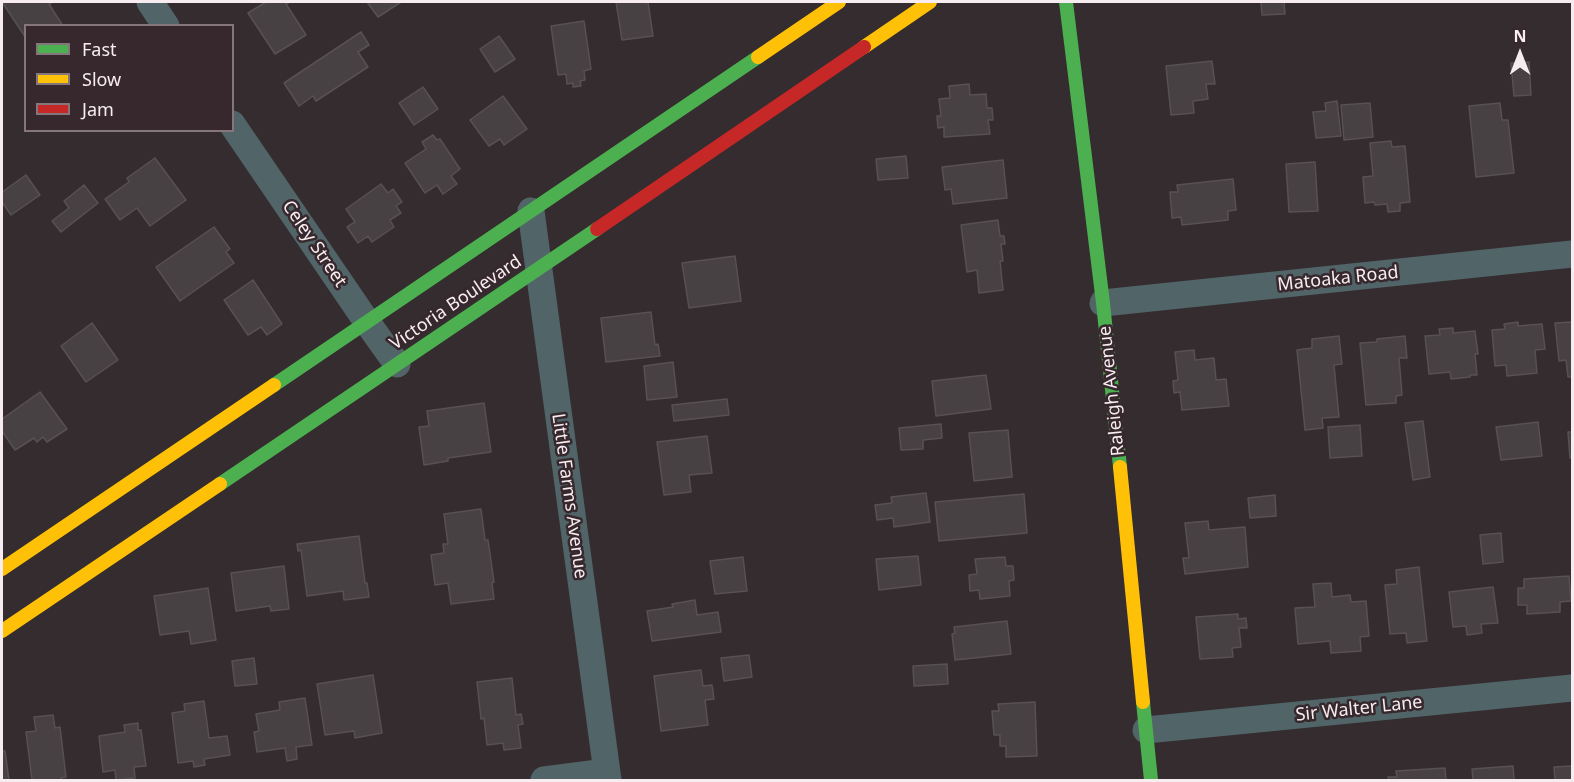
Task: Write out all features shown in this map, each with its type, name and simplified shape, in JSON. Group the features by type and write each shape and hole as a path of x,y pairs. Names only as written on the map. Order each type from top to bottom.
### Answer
{"main road":[{"name":"Victoria Boulevard","path":"2,569 839,2"},
{"name":"Raleigh Avenue","path":"1066,2 1103,303 1151,780"},
{"name":"Victoria Boulevard","path":"2,631 538,269 924,3"}],"street":[{"path":"150,2 165,24"},
{"name":"Celey Street","path":"234,127 397,364"},
{"name":"Little Farms Avenue","path":"531,211 607,776"},
{"name":"Matoaka Road","path":"1103,303 1572,254"},
{"name":"Sir Walter Lane","path":"1146,730 1572,688"},
{"path":"544,780 607,776"}],"building":[{"path":"2,2 53,2 49,4 62,24 24,24 24,35"},
{"path":"266,2 290,2 286,4 306,35 275,54 248,13"},
{"path":"367,2 401,2 378,17"},
{"path":"616,2 648,2 653,36 622,40"},
{"path":"1261,2 1284,2 1285,14 1262,15"},
{"path":"584,21 591,69 584,71 585,80 580,81 581,86 573,87 573,83 567,84 566,74 558,75 551,26"},
{"path":"361,32 369,45 358,52 368,67 316,101 313,96 299,106 284,83"},
{"path":"499,36 515,59 495,72 480,49"},
{"path":"1212,61 1215,84 1206,84 1208,99 1193,101 1194,113 1171,115 1166,66"},
{"path":"1529,62 1531,95 1514,96 1511,63"},
{"path":"969,84 970,95 986,94 987,108 992,108 993,120 988,120 990,134 944,137 944,127 938,128 937,116 941,116 939,99 950,98 949,86"},
{"path":"423,87 438,109 414,125 399,103"},
{"path":"503,96 527,129 504,145 500,139 489,146 470,120"},
{"path":"1337,101 1341,136 1316,138 1313,112 1326,111 1325,103"},
{"path":"1370,103 1373,137 1344,140 1341,105"},
{"path":"1500,103 1502,120 1508,120 1514,173 1476,177 1469,106"},
{"path":"433,135 437,140 440,139 460,169 451,176 457,184 443,194 437,185 425,193 405,163 426,149 422,142"},
{"path":"1391,141 1392,147 1405,146 1410,202 1400,203 1400,211 1388,212 1387,204 1365,203 1363,177 1373,176 1370,143"},
{"path":"906,156 908,178 878,180 876,159"},
{"path":"155,158 186,200 150,226 137,208 120,220 105,199 129,182 127,178"},
{"path":"1003,160 1007,198 953,204 951,189 945,190 942,167"},
{"path":"1315,162 1318,211 1289,212 1286,164"},
{"path":"26,175 40,195 11,215 2,202 2,192"},
{"path":"1233,179 1236,210 1228,211 1228,220 1182,225 1181,217 1172,218 1170,192 1178,192 1177,185"},
{"path":"381,184 388,193 393,189 402,202 396,206 401,213 390,220 394,227 372,242 368,236 358,243 347,227 355,222 346,209"},
{"path":"84,185 98,203 61,232 52,221 69,208 64,201"},
{"path":"998,220 1000,236 1004,236 1005,244 1001,244 1003,261 1000,261 1003,290 979,293 977,270 967,272 961,225"},
{"path":"214,227 230,249 226,252 234,263 180,301 156,267"},
{"path":"735,256 741,301 689,308 682,263"},
{"path":"253,280 282,324 267,335 261,327 248,335 224,300"},
{"path":"651,312 655,345 658,344 660,356 606,362 601,318"},
{"path":"1518,322 1518,326 1542,324 1545,349 1535,350 1537,373 1507,376 1506,365 1495,366 1492,330 1505,329 1504,324"},
{"path":"1572,322 1572,377 1568,377 1566,360 1559,361 1555,323"},
{"path":"92,323 118,360 86,382 61,346"},
{"path":"1453,328 1453,333 1475,331 1478,354 1475,354 1477,375 1451,379 1450,372 1429,374 1425,336 1440,335 1439,329"},
{"path":"1339,336 1342,364 1334,365 1339,417 1322,418 1323,428 1305,430 1297,350 1312,348 1312,339"},
{"path":"1405,336 1407,358 1399,358 1402,395 1396,396 1396,403 1366,405 1360,343"},
{"path":"1194,350 1195,360 1214,358 1216,380 1226,379 1229,406 1182,410 1180,392 1174,393 1173,381 1178,380 1175,352"},
{"path":"673,362 677,397 647,400 644,366"},
{"path":"986,375 991,409 936,416 932,381"},
{"path":"40,392 67,429 47,442 43,437 37,442 34,438 15,450 2,431 2,419"},
{"path":"727,399 729,415 674,421 672,405"},
{"path":"484,403 491,452 448,458 448,461 424,465 419,427 429,426 427,411"},
{"path":"1423,421 1430,477 1413,480 1405,423"},
{"path":"1538,422 1542,456 1501,460 1496,427"},
{"path":"941,424 942,438 923,440 923,449 901,450 899,428"},
{"path":"1360,425 1362,456 1330,458 1328,427"},
{"path":"1008,430 1012,477 974,481 969,433"},
{"path":"1568,432 1572,432 1572,458 1570,458"},
{"path":"707,436 712,473 689,475 691,492 664,495 657,442"},
{"path":"926,493 930,522 894,527 893,518 877,520 875,505 892,503 891,497"},
{"path":"1024,494 1027,533 939,541 935,502"},
{"path":"1275,495 1276,516 1250,518 1248,498"},
{"path":"481,509 485,540 488,540 494,599 451,604 448,583 435,585 431,555 444,553 443,544 448,544 444,514"},
{"path":"1208,521 1209,530 1245,527 1248,567 1185,574 1183,558 1189,558 1185,523"},
{"path":"1501,533 1503,562 1483,564 1480,535"},
{"path":"359,536 369,597 344,600 343,591 307,596 301,550 298,551 297,544"},
{"path":"918,556 921,585 879,590 876,559"},
{"path":"743,557 747,591 715,594 710,561"},
{"path":"1005,557 1006,566 1013,566 1014,580 1009,581 1010,596 980,599 979,590 970,591 969,575 977,574 975,559"},
{"path":"284,566 289,609 271,611 270,606 236,611 231,573"},
{"path":"1419,567 1427,641 1407,643 1406,633 1390,634 1385,585 1397,584 1396,570"},
{"path":"1569,576 1571,601 1560,602 1560,612 1527,614 1527,605 1518,605 1518,588 1524,588 1524,579"},
{"path":"1331,583 1332,597 1350,595 1351,602 1366,601 1369,636 1360,637 1361,651 1331,653 1330,641 1298,644 1295,608 1315,607 1313,584"},
{"path":"1493,587 1498,623 1481,624 1482,633 1467,635 1466,626 1453,627 1449,592"},
{"path":"208,588 216,640 191,644 189,631 160,635 154,596"},
{"path":"695,600 697,615 718,612 721,632 652,641 647,611 673,607 672,604"},
{"path":"1238,614 1238,619 1246,618 1247,628 1239,628 1241,647 1232,648 1233,657 1200,659 1196,617"},
{"path":"1007,621 1011,654 955,660 952,634 955,633 954,627"},
{"path":"749,655 752,677 724,681 721,658"},
{"path":"254,658 257,684 235,686 232,661"},
{"path":"947,664 948,684 914,686 913,666"},
{"path":"701,670 703,686 712,685 714,699 705,700 708,725 661,731 654,676"},
{"path":"373,675 382,733 355,738 354,731 325,735 317,684"},
{"path":"512,678 516,715 521,714 523,724 518,725 521,748 504,750 503,743 487,745 484,718 481,719 477,682"},
{"path":"305,698 312,745 296,747 297,759 287,761 285,748 257,752 254,732 259,731 256,714 280,710 279,702"},
{"path":"204,701 209,738 227,736 230,755 204,759 205,765 194,767 193,761 178,763 172,713 185,711 184,704"},
{"path":"1035,702 1037,756 1006,757 1006,746 1000,746 1000,735 994,735 992,711 999,711 998,704"},
{"path":"53,715 55,728 60,727 66,777 61,780 32,780 26,732 36,731 34,717"},
{"path":"138,723 146,766 134,767 135,778 116,780 115,770 103,772 99,736 125,732 124,725"},
{"path":"2,751 5,751 9,780 2,780"},
{"path":"1513,766 1514,780 1473,780 1472,769"},
{"path":"1572,766 1572,780 1555,780 1554,767"},
{"path":"1445,768 1446,780 1389,780 1388,777 1397,777 1396,771"}],"traffic: fast":[{"path":"1066,2 1103,303 1120,467"},
{"path":"274,385 758,57"},
{"path":"220,484 597,229"},
{"path":"1143,702 1151,780"}],"traffic: slow":[{"path":"758,57 839,2"},
{"path":"864,47 930,2"},
{"path":"2,569 274,385"},
{"path":"1120,467 1143,702"},
{"path":"2,631 220,484"}],"traffic: jam":[{"path":"597,229 864,47"}]}
